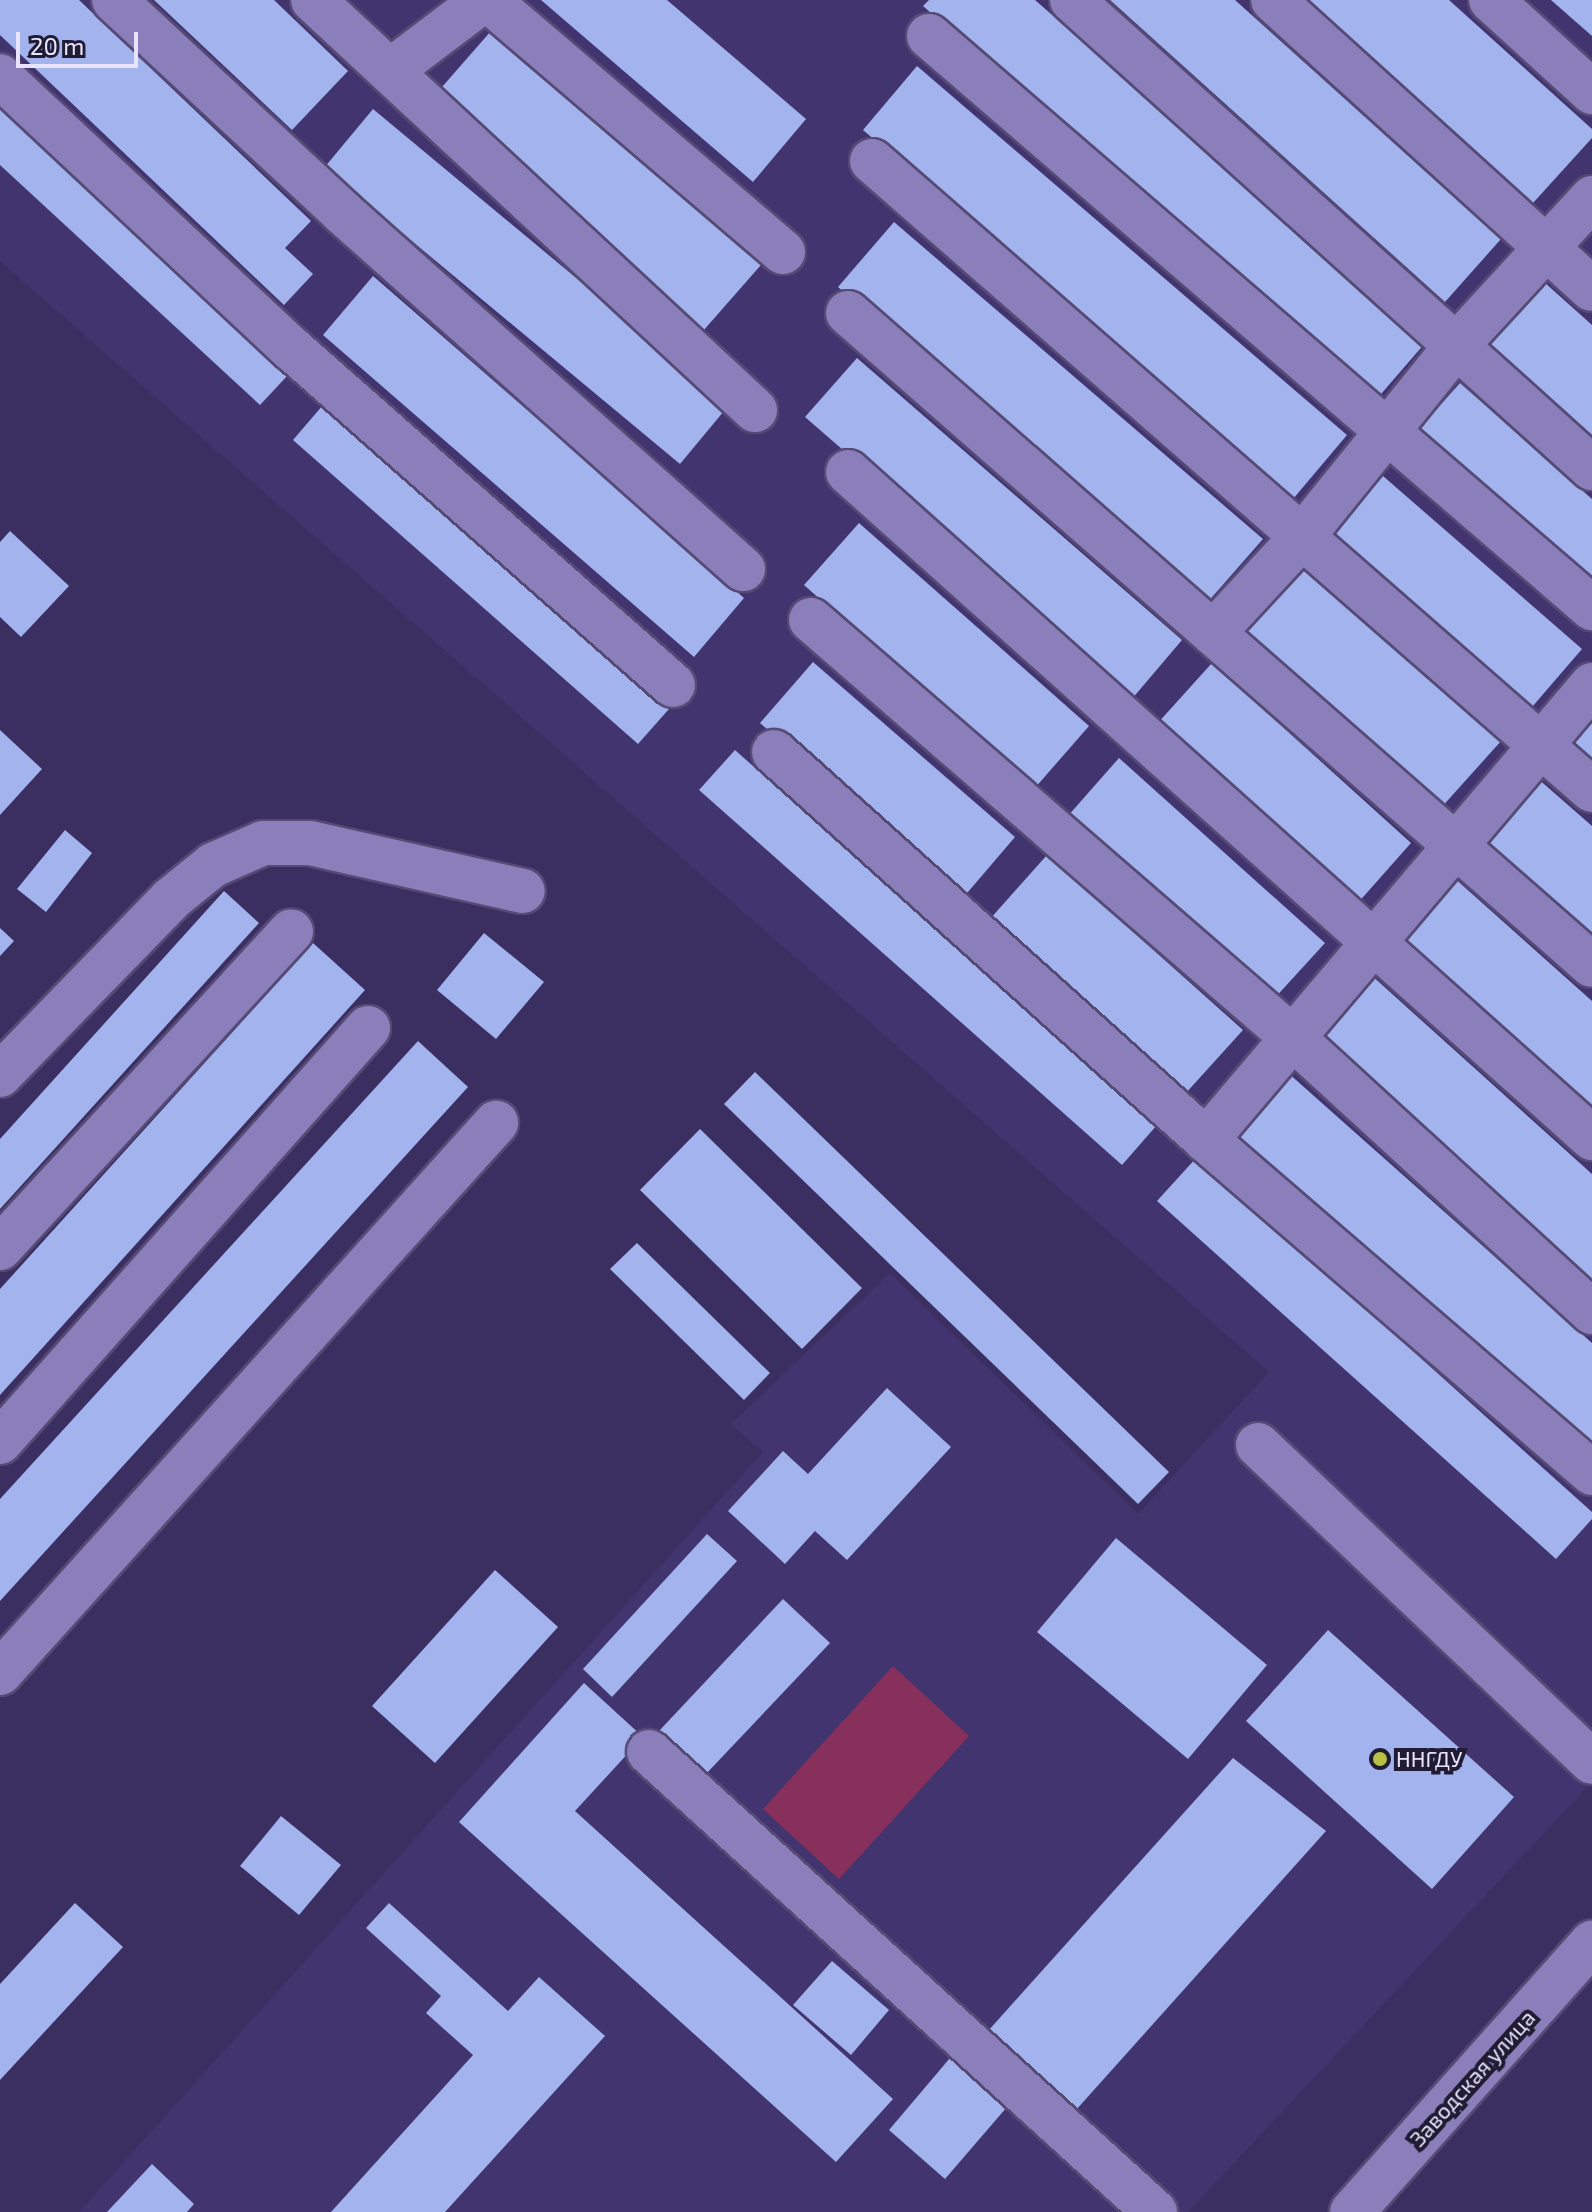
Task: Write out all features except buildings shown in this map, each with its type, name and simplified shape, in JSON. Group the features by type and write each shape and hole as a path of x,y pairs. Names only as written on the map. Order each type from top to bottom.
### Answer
{"street":[{"path":"114,0 342,212 743,569"},
{"path":"313,0 755,410"},
{"path":"390,71 486,0 783,252"},
{"path":"1072,0 1592,468"},
{"path":"1273,0 1592,289"},
{"path":"1491,0 1592,92"},
{"path":"929,36 1592,608"},
{"path":"0,76 292,349 673,685"},
{"path":"872,161 1592,790"},
{"path":"1213,633 1302,537 1456,346 1592,198"},
{"path":"848,313 1592,965"},
{"path":"848,472 1592,1138"},
{"path":"811,620 1293,1038 1592,1312"},
{"path":"1206,1140 1592,685"},
{"path":"774,752 1206,1140 1592,1473"},
{"path":"0,1075 171,899 213,865 263,843 310,843 523,891"},
{"path":"0,1248 291,932"},
{"path":"0,1442 368,1028"},
{"path":"0,1673 496,1123"},
{"path":"1258,1445 1592,1762"},
{"path":"649,1752 1155,2212"},
{"name":"Заводская улица","path":"1352,2212 1592,1943"}],"shaded area":[{"path":"0,0 1592,0 1592,1782 1188,2212 79,2212 763,1452 731,1424 890,1273 1138,1514 1269,1372 0,261"},
{"path":"893,1666 969,1736 839,1879 763,1809"}],"place":[{"name":"ННГДУ","path":"1380,1759"}]}
